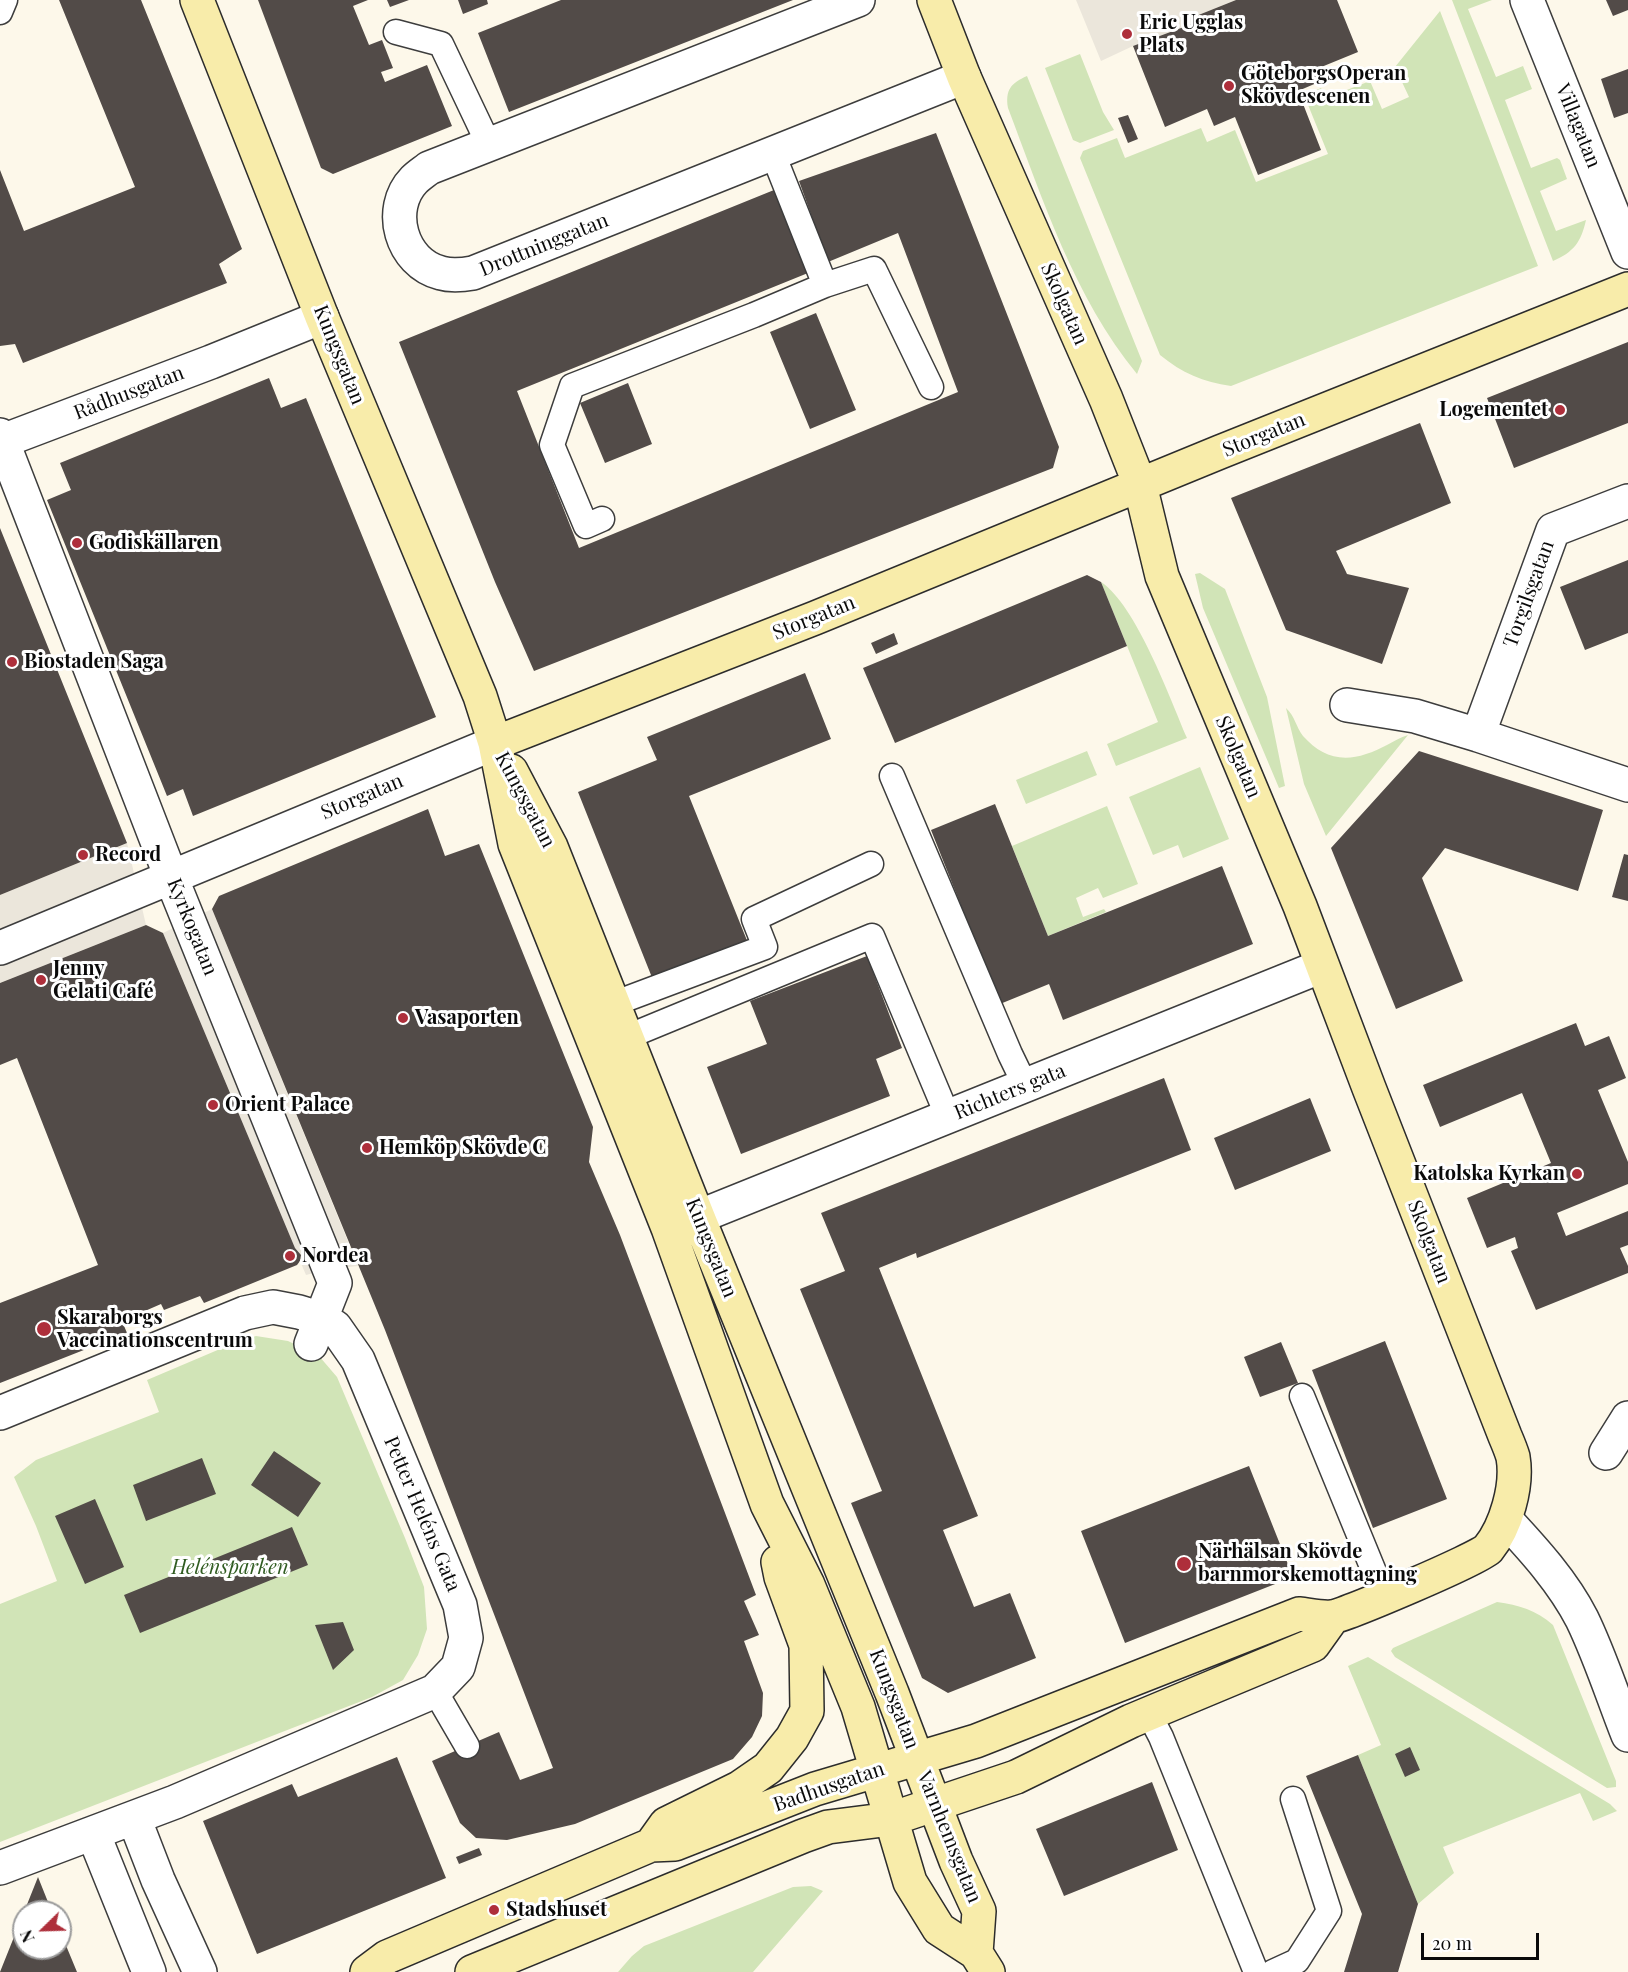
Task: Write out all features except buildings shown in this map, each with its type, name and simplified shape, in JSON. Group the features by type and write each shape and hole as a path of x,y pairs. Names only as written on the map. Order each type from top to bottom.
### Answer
{"street":[{"name":"Kungsgatan","path":"197,0 322,317 480,696 495,743 515,844 668,1228 767,1504 808,1585 858,1707 891,1820"},
{"name":"Drottninggatan","path":"858,0 429,168 414,180 401,203 399,222 403,239 412,255 430,269 459,275 473,273 964,77"},
{"name":"Skolgatan","path":"934,0 964,77 1106,399 1140,485 1162,576 1300,906 1513,1457 1513,1477 1506,1520"},
{"name":"Villagatan","path":"1527,0 1628,252"},
{"name":"Storgatan","path":"0,948 495,743 815,618 1628,289"},
{"name":"Rådhusgatan","path":"1,439 258,344 322,317"},
{"name":"Kyrkogatan","path":"1,439 171,877 335,1283 317,1332"},
{"name":"Torgilsgatan","path":"1478,735 1553,530 1628,501"},
{"path":"1347,705 1415,716 1628,784"},
{"name":"Kungsgatan","path":"495,743 545,833 917,1758"},
{"name":"Richters gata","path":"698,1217 1322,966"},
{"name":"Petter Heléns Gata","path":"0,1413 245,1313 273,1307 299,1312 317,1332 336,1327 358,1360 460,1605 466,1638 458,1668 435,1690 186,1798 0,1868"},
{"path":"1606,1452 1628,1418"},
{"name":"Kungsgatan","path":"651,1845 666,1824 739,1788 768,1768 792,1738 807,1711 806,1645 781,1576 767,1504"},
{"path":"1506,1520 1560,1584 1581,1619 1628,1735"},
{"name":"Badhusgatan","path":"367,1972 387,1957 651,1845 675,1844 815,1789 976,1741 1299,1614 1333,1617 1447,1571 1487,1551 1506,1520"},
{"name":"Badhusgatan","path":"471,1972 828,1827 891,1820 1017,1777 1149,1714 1313,1645 1333,1617"},
{"name":"Varnhemsgatan","path":"917,1758 956,1861 979,1911 982,1962"},
{"path":"134,1818 158,1880 200,1972"},
{"name":"Varnhemsgatan","path":"891,1820 910,1882 939,1929 982,1962"},
{"path":"93,1833 149,1972"}],"lane":[{"path":"0,12 5,0"},
{"path":"396,32 441,44 489,145"},
{"path":"773,154 825,285"},
{"path":"602,519 586,526 552,445 572,386 825,285 874,269 931,387"},
{"path":"892,776 1025,1085"},
{"path":"614,1004 765,947 754,919 871,864"},
{"path":"627,1037 872,936 948,1117"},
{"path":"1302,1396 1384,1596"},
{"path":"435,1690 467,1746"},
{"path":"1149,1714 1161,1737 1256,1972"},
{"path":"1273,1972 1298,1961 1329,1911 1293,1799"}],"green space":[{"path":"1452,0 1492,0 1468,9 1496,77 1523,66 1532,89 1505,100 1531,168 1557,158 1560,160 1567,179 1540,191 1556,231 1586,220 1576,245 1553,261"},
{"path":"1440,11 1538,266 1231,386 1193,376 1160,355 1080,158 1083,151 1117,138 1125,158 1201,128 1207,142 1235,130 1256,182 1328,154 1304,95 1321,88 1326,98 1370,81 1382,109 1409,97 1395,67"},
{"path":"1080,54 1103,112 1114,130 1080,143 1073,140 1045,68"},
{"path":"1027,76 1142,361 1137,374 1095,313 1078,280 1062,247 1008,108 1007,96 1010,88"},
{"path":"1200,573 1225,589 1267,697 1285,786 1279,788 1203,608 1195,574"},
{"path":"1101,582 1127,610 1139,631 1162,677 1187,738 1116,766 1107,744 1158,722"},
{"path":"1286,708 1303,736 1316,748 1331,756 1357,757 1408,735 1326,836 1304,784"},
{"path":"1087,751 1097,775 1026,804 1016,780"},
{"path":"1200,767 1229,839 1183,858 1178,845 1153,855 1129,797"},
{"path":"1107,806 1138,884 1103,898 1098,888 1076,898 1083,917 1104,909 1106,912 1048,936 1012,846"},
{"name":"Helénsparken","path":"256,1336 288,1341 319,1356 337,1377 424,1587 427,1629 418,1655 403,1680 372,1697 0,1842 0,1604 57,1581 14,1477 36,1460 159,1412 147,1380"},
{"path":"1497,1602 1527,1609 1553,1625 1616,1781 1616,1787 1607,1788 1395,1657 1391,1651 1393,1648"},
{"path":"1368,1657 1610,1804 1617,1811 1593,1821 1580,1793 1443,1847 1454,1873 1418,1904 1358,1755 1381,1745 1348,1666"},
{"path":"811,1886 823,1891 753,1972 618,1972 644,1946 793,1887"}],"shaded area":[{"name":"Eric Ugglas Plats","path":"1076,0 1236,0 1196,16 1197,22 1133,46 1101,61"},
{"path":"127,843 146,925 0,983 0,895"},
{"path":"212,909 358,1266 330,1269 306,1275 300,1261 301,1255 295,1248 163,933"}],"place":[{"name":"Eric Ugglas Plats","path":"1127,34"},
{"name":"GöteborgsOperan Skövdescenen","path":"1229,86"},
{"name":"Logementet","path":"1560,410"},
{"name":"Godiskällaren","path":"77,543"},
{"name":"Biostaden Saga","path":"12,662"},
{"name":"Record","path":"83,855"},
{"name":"Jenny Gelati Café","path":"41,980"},
{"name":"Vasaporten","path":"403,1018"},
{"name":"Orient Palace","path":"213,1105"},
{"name":"Hemköp Skövde C","path":"367,1148"},
{"name":"Katolska Kyrkan","path":"1577,1174"},
{"name":"Nordea","path":"290,1256"},
{"name":"Skaraborgs Vaccinationscentrum","path":"44,1329"},
{"name":"Närhälsan Skövde barnmorskemottagning","path":"1184,1564"},
{"name":"Stadshuset","path":"494,1910"}]}
